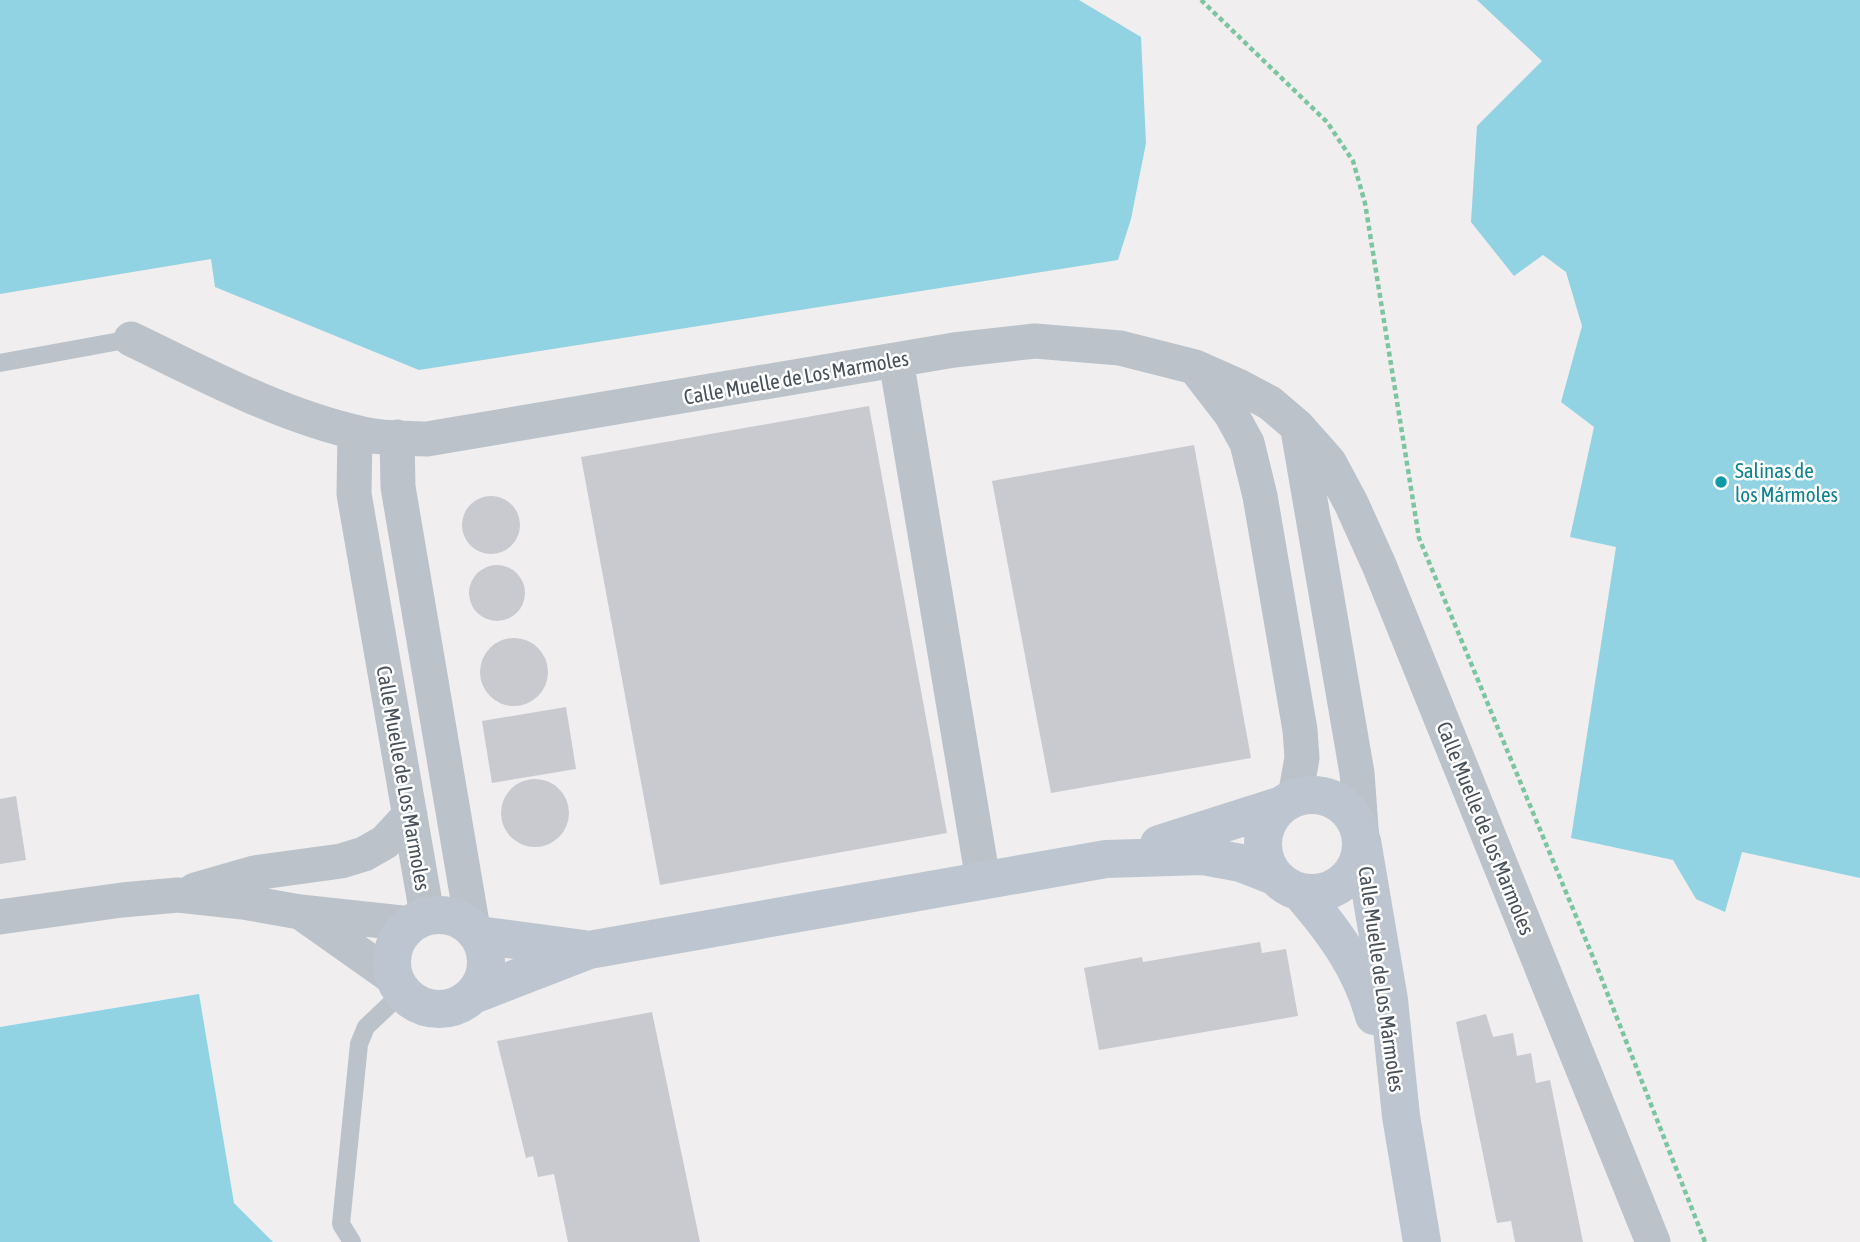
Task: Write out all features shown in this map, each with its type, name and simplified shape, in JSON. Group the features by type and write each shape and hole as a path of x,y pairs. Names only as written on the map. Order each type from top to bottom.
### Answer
{"street":[{"name":"Calle Muelle de Los Marmoles","path":"131,339 265,402 329,426 355,432 427,439 896,360 1035,341 1121,348 1195,367 1270,403 1298,426 1329,462 1351,503 1379,565 1653,1242"},
{"path":"896,360 983,880"},
{"path":"1195,367 1231,414 1247,443 1260,496 1300,730 1301,758 1288,801 1271,817 1264,831 1266,863 1288,884 1317,893 1332,890 1355,870 1362,841 1356,773 1298,426"},
{"name":"Calle Muelle de Los Marmoles","path":"355,432 354,494 425,903 418,920"},
{"name":"Calle Muelle de Los Marmoles","path":"397,437 398,486 476,932"},
{"path":"300,912 399,985 415,1002 429,1008 445,1009 460,1004 473,995 589,950 1106,859 1226,824 1311,794 1340,803 1358,826 1362,841"},
{"path":"0,917 178,895 254,873 341,861 364,854 385,842 410,815"},
{"name":"Calle Muelle de Los Mármoles","path":"1362,841 1390,1000 1401,1116 1422,1242"},
{"name":"Calle Muelle de Los Mármoles","path":"1106,859 1203,856 1241,863 1288,884 1332,929 1359,971 1401,1116"},
{"path":"178,895 300,912 418,920 440,915 455,918 476,932 589,950"},
{"path":"399,985 392,963 394,948 401,935 418,920"},
{"path":"473,995 481,982 485,967 485,951 476,932"}],"lane":[{"name":"Calle Muelle de Los Marmoles","path":"0,363 131,339"},
{"path":"352,1242 341,1224 359,1044 366,1027 399,985"}],"path":[{"path":"1201,0 1326,122 1353,161 1365,203 1419,538 1595,962 1705,1242"}],"water":[{"path":"0,0 1079,0 1141,37 1146,143 1131,219 1118,260 419,370 215,287 211,259 0,294"},
{"name":"Salinas de los Mármoles","path":"1477,0 1860,0 1860,878 1742,852 1725,912 1696,899 1673,860 1571,838 1616,547 1570,537 1594,427 1561,402 1582,326 1566,272 1543,255 1514,276 1471,222 1477,126 1542,61"},
{"path":"199,994 234,1203 273,1242 0,1242 0,1027"}],"building":[{"path":"869,406 947,833 660,885 581,457"},
{"path":"1194,445 1251,758 1051,793 992,481"},
{"path":"491,496 502,498 515,509 520,525 518,536 507,549 491,554 480,552 467,541 462,525 464,514 475,501"},
{"path":"497,565 508,567 517,573 523,582 523,604 517,613 508,619 497,621 486,619 477,613 471,604 469,593 471,582 477,573 486,567"},
{"path":"507,638 521,638 533,643 543,653 548,672 543,691 533,701 521,706 507,706 495,701 485,691 480,679 480,665 485,653 495,643"},
{"path":"566,707 576,769 492,783 482,721"},
{"path":"528,779 542,779 554,784 564,794 569,813 564,832 554,842 542,847 528,847 516,842 506,832 501,820 501,806 506,794 516,784"},
{"path":"16,796 26,860 0,864 0,799"},
{"path":"1260,942 1262,953 1286,949 1298,1016 1099,1050 1084,968 1142,957 1143,962"},
{"path":"652,1012 700,1242 568,1242 554,1174 538,1177 533,1156 526,1158 497,1041"},
{"path":"1486,1014 1493,1037 1513,1033 1517,1056 1531,1053 1536,1083 1550,1080 1583,1242 1515,1242 1511,1221 1497,1223 1456,1022"}],"place":[{"name":"Salinas de los Mármoles","path":"1721,482"}]}
